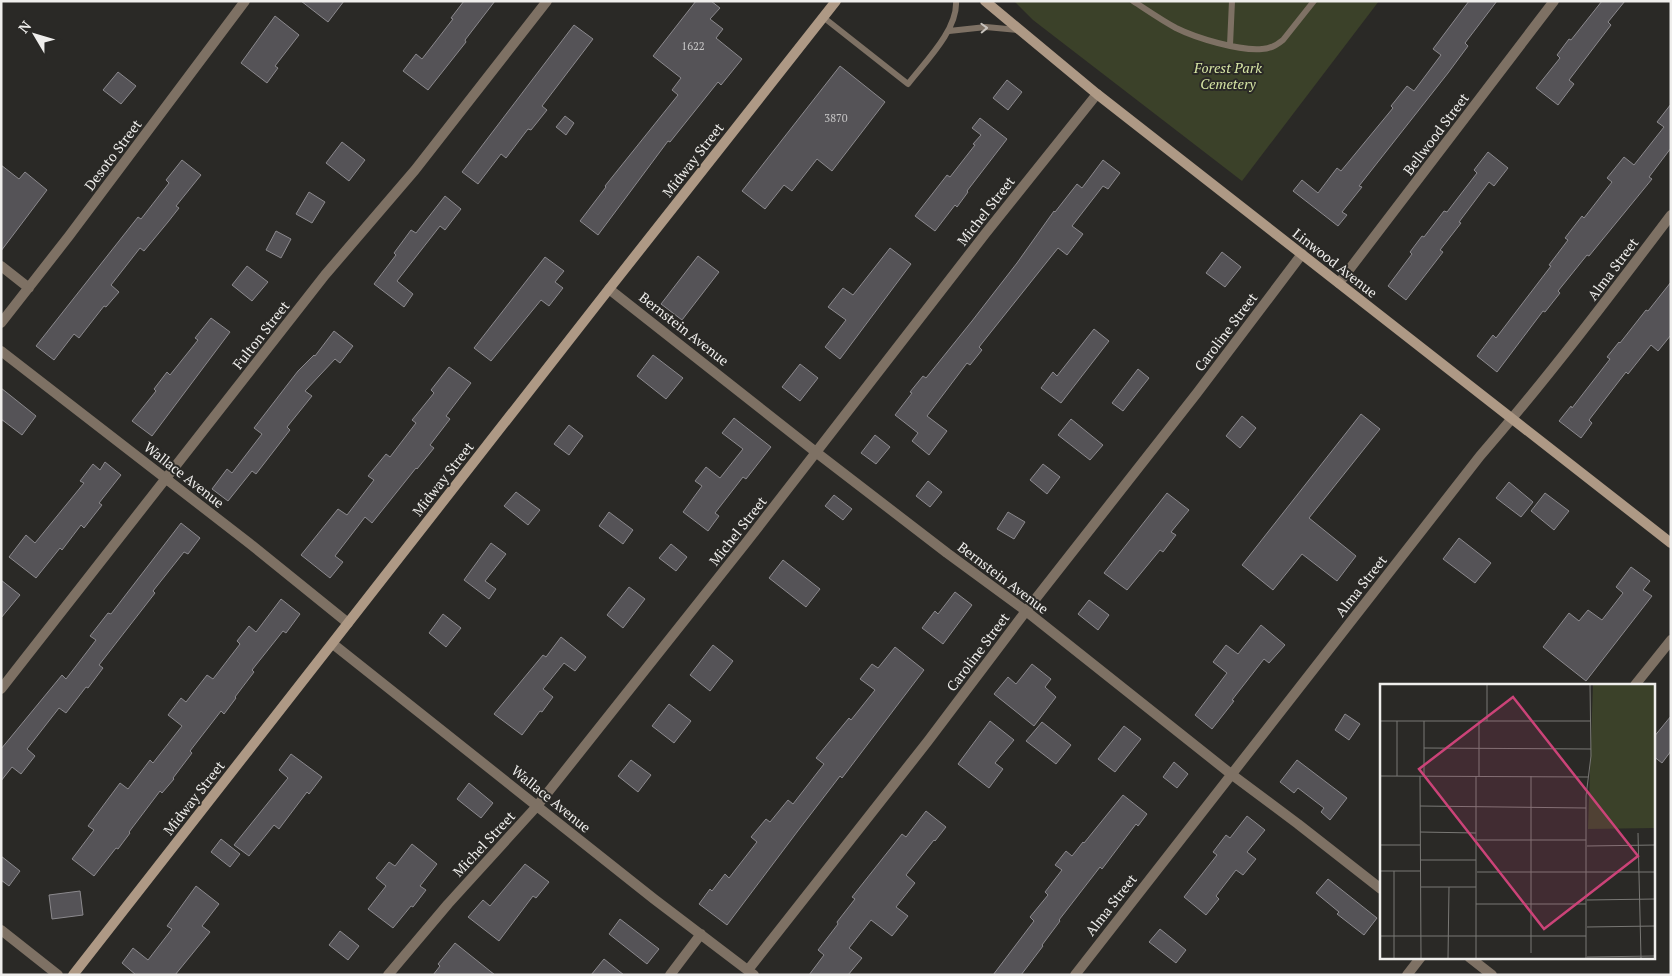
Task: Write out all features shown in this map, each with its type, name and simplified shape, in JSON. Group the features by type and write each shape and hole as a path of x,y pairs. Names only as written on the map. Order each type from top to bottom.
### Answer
{"street":[{"name":"Desoto Street","path":"1,323 245,1"},
{"name":"Fulton Street","path":"1,689 325,275 415,170 547,1"},
{"name":"Midway Street","path":"73,975 836,1"},
{"name":"Linwood Avenue","path":"985,1 1097,94 1671,543"},
{"name":"Bellwood Street","path":"1339,284 1554,1"},
{"name":"Michel Street","path":"388,975 448,904 537,806 817,453 985,234 1097,94"},
{"name":"Alma Street","path":"1074,975 1671,215"},
{"name":"Caroline Street","path":"751,972 1026,611 1197,393 1302,254"},
{"path":"1,266 29,288"},
{"name":"Bernstein Avenue","path":"609,289 817,453 1026,611 1231,774 1380,888"},
{"name":"Wallace Avenue","path":"1,351 166,478 348,623"},
{"path":"1636,684 1671,640"},
{"name":"Wallace Avenue","path":"332,644 751,972"},
{"path":"1,930 58,975"},
{"path":"670,975 701,934"},
{"path":"1407,975 1420,958"},
{"path":"1470,958 1492,975"}],"lane":[{"path":"823,17 908,84 949,31 956,1"},
{"path":"1133,1 1178,29 1230,46 1263,49 1277,45 1289,34 1314,1"},
{"path":"1230,46 1232,1"},
{"path":"949,31 986,27 1018,30"}],"green space":[{"name":"Forest Park Cemetery","path":"1014,1 1379,1 1242,181 1033,20"}],"building":[{"path":"301,1 344,1 328,22"},
{"path":"464,1 495,1 428,90 403,71 416,54 422,59 453,19 451,18"},
{"path":"696,1 711,1 720,8 710,19 723,29 716,38 742,59 721,85 718,82 670,142 668,141 598,235 580,221 605,186 678,95 672,90 681,78 653,56"},
{"path":"1469,1 1497,1 1465,43 1468,46 1448,73 1359,186 1362,187 1342,212 1347,215 1338,226 1293,191 1302,180 1318,193 1337,168 1341,171 1393,108 1391,106 1407,86 1414,91 1441,55 1433,49"},
{"path":"1602,1 1625,1 1608,22 1611,25 1569,80 1574,84 1558,105 1536,88 1560,58 1557,55 1569,39 1571,40"},
{"path":"275,16 299,35 275,66 278,68 267,83 241,63"},
{"path":"574,25 593,39 542,106 547,110 531,130 528,129 506,158 501,154 478,184 462,172"},
{"path":"840,66 885,102 832,171 817,159 792,191 784,185 765,209 742,191"},
{"path":"118,72 136,86 121,104 103,90"},
{"path":"1007,80 1022,92 1008,110 993,98"},
{"path":"1671,104 1671,148 1649,177 1652,179 1558,291 1560,293 1545,312 1543,311 1497,372 1477,356 1493,335 1496,338 1551,266 1549,265 1568,240 1565,238 1582,216 1584,218 1612,182 1607,178 1624,157 1634,165 1664,127 1657,122"},
{"path":"565,116 574,123 566,135 556,127"},
{"path":"980,118 1007,139 957,207 955,205 935,231 915,216 947,175 950,177 975,145 973,144 981,135 972,128"},
{"path":"342,142 365,160 349,181 326,163"},
{"path":"1488,152 1508,168 1494,186 1489,182 1440,250 1443,252 1406,300 1388,286 1412,254 1410,252 1422,236 1424,237 1444,211 1447,212 1477,173 1474,170"},
{"path":"182,160 201,175 176,206 179,208 168,222 144,251 140,248 111,285 119,292 106,307 104,306 79,338 74,334 54,360 36,346 138,217 141,219 169,183 166,180"},
{"path":"1103,160 1120,173 1108,189 1103,186 1072,226 1083,234 1067,255 1058,248 979,347 982,350 970,365 967,363 927,416 947,431 929,455 912,441 918,433 895,415 923,376 926,378 972,321 1054,211 1077,184 1082,188"},
{"path":"1,165 19,179 25,172 47,190 1,251"},
{"path":"309,192 325,202 312,223 296,214"},
{"path":"445,196 461,209 445,230 440,226 397,281 413,294 404,307 374,284 396,255 394,253 411,230 416,233"},
{"path":"276,231 291,239 281,258 266,250"},
{"path":"890,248 911,264 840,359 825,347 846,320 828,307 843,288 853,295"},
{"path":"1222,252 1241,267 1225,287 1206,273"},
{"path":"698,256 719,272 682,320 661,304"},
{"path":"545,257 564,271 555,282 563,288 549,306 541,300 491,361 474,348"},
{"path":"247,266 268,282 252,301 232,285"},
{"path":"1671,282 1671,335 1658,351 1651,345 1628,374 1626,372 1589,420 1592,423 1581,438 1559,421 1571,406 1572,408 1610,359 1607,357 1619,342 1646,310 1648,311"},
{"path":"211,318 230,332 152,436 132,421 156,391 154,389 167,372 170,375 198,340 195,338"},
{"path":"1094,329 1109,341 1061,403 1041,388 1053,372 1057,376"},
{"path":"334,331 353,346 340,363 335,359 305,391 312,396 287,427 290,430 256,474 252,471 228,501 212,489 227,469 232,473 262,434 254,428 298,371 315,356"},
{"path":"653,355 683,378 666,399 637,376"},
{"path":"800,364 818,378 800,401 782,387"},
{"path":"449,367 471,383 446,416 450,419 430,445 434,448 372,523 365,517 335,556 343,562 330,578 301,555 338,509 347,515 374,480 368,476 386,454 390,457 416,423 412,420 434,393 431,390"},
{"path":"1138,369 1149,378 1123,411 1112,403"},
{"path":"1,388 36,416 22,435 1,419"},
{"path":"1361,414 1380,429 1309,518 1356,556 1337,581 1302,554 1273,590 1242,565"},
{"path":"1242,416 1256,428 1240,448 1226,436"},
{"path":"734,418 771,447 746,479 743,477 715,513 719,516 708,531 683,512 702,486 695,481 706,467 720,478 743,449 722,433"},
{"path":"1071,419 1103,445 1090,460 1058,435"},
{"path":"569,425 583,436 569,455 554,444"},
{"path":"875,435 890,447 876,464 861,453"},
{"path":"105,462 121,475 99,503 102,505 84,528 81,525 62,550 60,548 36,578 9,557 26,535 35,543 84,483 80,481 93,464 100,470"},
{"path":"1043,464 1060,477 1047,494 1030,480"},
{"path":"928,481 942,492 930,507 916,496"},
{"path":"1509,482 1533,502 1521,517 1496,498"},
{"path":"516,492 540,510 528,525 504,506"},
{"path":"1167,493 1189,510 1171,532 1176,535 1163,552 1160,550 1127,590 1104,573"},
{"path":"1545,493 1569,511 1554,530 1531,511"},
{"path":"834,495 852,509 843,520 825,506"},
{"path":"609,512 633,530 623,544 599,526"},
{"path":"1008,512 1025,522 1014,539 997,529"},
{"path":"181,523 200,538 188,554 184,552 153,591 155,593 99,665 103,668 88,688 86,687 66,713 59,708 27,749 35,756 21,774 12,767 1,781 1,749 62,675 66,679 96,640 90,636 108,613 111,614"},
{"path":"1459,538 1491,563 1475,583 1443,559"},
{"path":"491,543 506,554 485,581 496,589 489,599 464,580"},
{"path":"671,544 687,557 676,571 659,558"},
{"path":"783,560 820,589 806,607 769,578"},
{"path":"1631,567 1650,581 1643,590 1652,596 1586,681 1543,647 1569,613 1579,621 1588,610 1602,620 1623,593 1616,587"},
{"path":"1,580 20,595 1,618"},
{"path":"629,587 645,599 623,628 607,615"},
{"path":"955,592 972,605 943,644 922,628 935,611 938,614"},
{"path":"281,599 300,614 286,633 283,631 252,670 254,672 224,714 221,711 190,751 192,753 174,779 162,793 160,791 118,849 116,848 94,876 72,859 94,830 88,826 120,783 128,789 150,760 153,763 182,726 168,715 181,698 186,702 207,675 213,679 240,644 237,641 249,626 256,632"},
{"path":"1089,600 1109,615 1098,630 1078,614"},
{"path":"443,614 461,628 446,647 429,633"},
{"path":"1261,625 1285,645 1269,663 1264,659 1212,729 1195,715 1227,673 1213,662 1226,645 1238,654"},
{"path":"561,637 586,657 575,671 564,663 543,689 553,697 522,735 494,714 543,655 546,657"},
{"path":"713,645 733,661 710,691 690,675"},
{"path":"895,647 924,670 842,778 840,776 727,925 699,904 710,889 712,891 725,874 729,878 757,842 751,837 766,819 770,822 788,800 793,804 824,764 816,758 849,718 851,720 875,690 860,679 872,664 878,668"},
{"path":"1032,664 1051,679 1045,687 1056,697 1034,726 994,694 1008,677 1016,684"},
{"path":"669,704 691,721 674,743 652,726"},
{"path":"1345,714 1360,724 1349,740 1335,730"},
{"path":"1671,716 1671,751 1662,763 1654,757 1654,737"},
{"path":"990,721 1014,740 995,763 1003,769 989,788 958,764"},
{"path":"1042,722 1071,745 1056,764 1026,741"},
{"path":"1124,726 1141,739 1115,772 1098,759"},
{"path":"291,754 322,777 309,794 307,792 279,829 274,825 249,856 234,845 288,778 279,770"},
{"path":"631,760 651,775 638,792 618,776"},
{"path":"1297,760 1347,798 1330,820 1321,812 1324,808 1298,788 1294,793 1280,782"},
{"path":"1174,762 1188,774 1177,788 1163,777"},
{"path":"469,783 493,803 481,818 457,799"},
{"path":"1123,795 1147,814 1138,826 1136,824 1102,869 1100,867 1059,920 1043,946 1021,975 993,975 1034,921 1030,917 1048,895 1045,892 1062,870 1055,865 1066,851 1072,856"},
{"path":"926,811 946,827 906,875 915,883 896,907 908,916 892,936 871,920 849,948 862,958 848,975 809,975 824,955 818,950 855,899 852,897 902,834 906,837"},
{"path":"1247,816 1265,830 1247,852 1256,859 1243,875 1236,870 1216,896 1219,899 1206,915 1184,897 1217,855 1213,852 1226,835 1230,838"},
{"path":"221,839 240,854 230,867 211,852"},
{"path":"412,844 437,864 420,886 426,890 393,928 368,909 386,886 376,878 389,862 395,866"},
{"path":"1,856 20,871 9,886 1,880"},
{"path":"525,864 549,882 536,898 533,896 499,941 468,917 483,900 490,906"},
{"path":"1328,879 1377,918 1364,935 1337,914 1339,912 1316,893"},
{"path":"196,886 219,904 202,926 210,932 175,975 136,975 122,963 133,948 148,960 172,929 167,926"},
{"path":"80,891 83,915 52,919 49,895"},
{"path":"620,919 659,949 647,964 609,934"},
{"path":"1160,929 1186,950 1176,963 1149,942"},
{"path":"340,931 359,946 348,960 329,945"},
{"path":"455,943 495,975 433,975 440,966 438,964"},
{"path":"604,959 624,975 591,975"}]}
